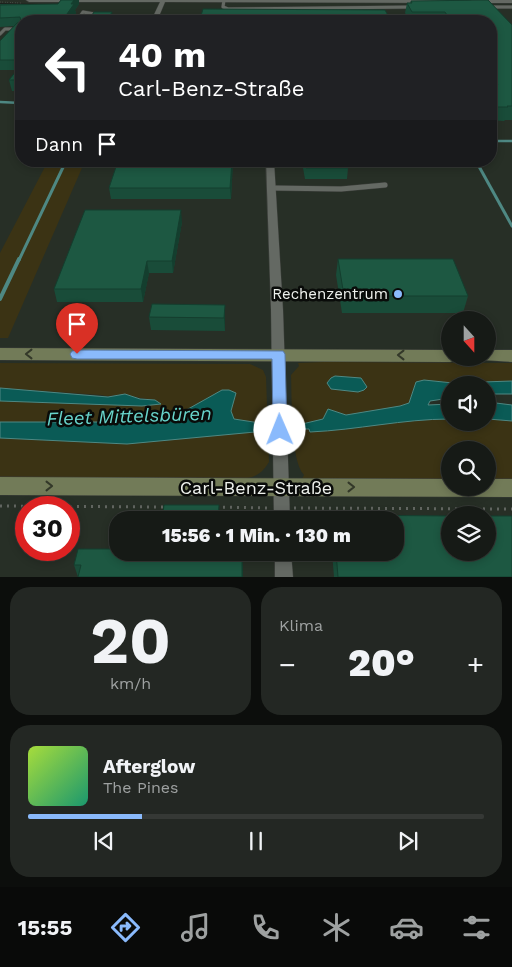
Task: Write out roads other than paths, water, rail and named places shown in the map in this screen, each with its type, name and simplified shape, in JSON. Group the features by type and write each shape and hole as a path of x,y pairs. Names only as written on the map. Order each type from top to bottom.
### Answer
{"street":[{"path":"29,0 456,1"},
{"path":"157,15 163,0"},
{"path":"466,1 512,1"},
{"path":"270,167 282,511"},
{"path":"0,354 441,356"},
{"path":"496,356 512,356"},
{"name":"Carl-Benz-Straße","path":"0,486 512,488"},
{"path":"283,561 284,577"}],"lane":[{"path":"224,0 223,7 228,9 414,7"},
{"path":"334,0 348,7 353,12"},
{"path":"483,7 512,7"},
{"path":"81,15 83,12 100,15"},
{"path":"0,29 15,29"},
{"path":"0,34 5,29"},
{"path":"272,188 341,189 385,185"}],"water":[{"path":"335,376 361,378 367,387 358,392 331,389 327,383"},
{"path":"424,380 441,382 441,399 430,401 428,405 441,404 441,419 328,431 310,432 309,429 302,429 302,424 323,419 328,409 346,415 409,403 416,382"},
{"path":"512,381 512,394 496,394 496,382"},
{"path":"0,388 108,397 125,394 140,399 155,400 161,404 142,406 0,401"},
{"path":"222,390 236,393 231,411 234,419 260,423 259,429 254,430 255,432 127,444 0,438 0,422 151,422 172,418"},
{"path":"496,403 512,405 512,421 496,420"}],"waterway":[{"name":"Fleet Mittelsbüren","path":"0,102 15,103"},
{"path":"497,141 512,141"},
{"name":"Fleet Mittelsbüren","path":"19,260 63,167"},
{"name":"Fleet Mittelsbüren","path":"479,167 512,226"},
{"name":"Fleet Mittelsbüren","path":"0,299 19,259"}],"place":[{"name":"Rechenzentrum","path":"398,294"}]}
